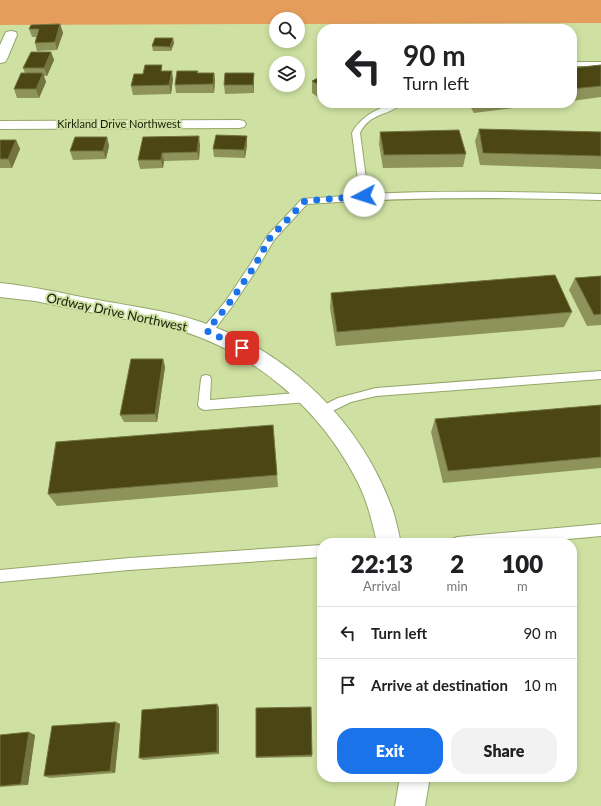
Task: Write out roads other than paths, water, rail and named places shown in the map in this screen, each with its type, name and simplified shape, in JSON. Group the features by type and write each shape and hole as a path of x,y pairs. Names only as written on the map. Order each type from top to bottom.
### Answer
{"street":[{"path":"0,59 11,35"},
{"name":"Kirkland Drive Northwest","path":"0,125 239,124"},
{"name":"Ordway Drive Northwest","path":"0,290 173,322 207,331 232,342 262,359 290,380 322,411 350,448 370,484 386,524 388,538"},
{"path":"410,806 414,782"}],"lane":[{"path":"577,64 601,64"},
{"path":"364,196 356,133 364,120 389,108"},
{"path":"207,331 228,305 254,267 270,238 305,201 364,196 519,195 601,197"},
{"path":"322,411 340,401 362,394 376,392 601,375"},
{"path":"206,379 204,405 308,397"},
{"path":"512,538 601,530"},
{"path":"0,576 129,564 317,551"}]}
